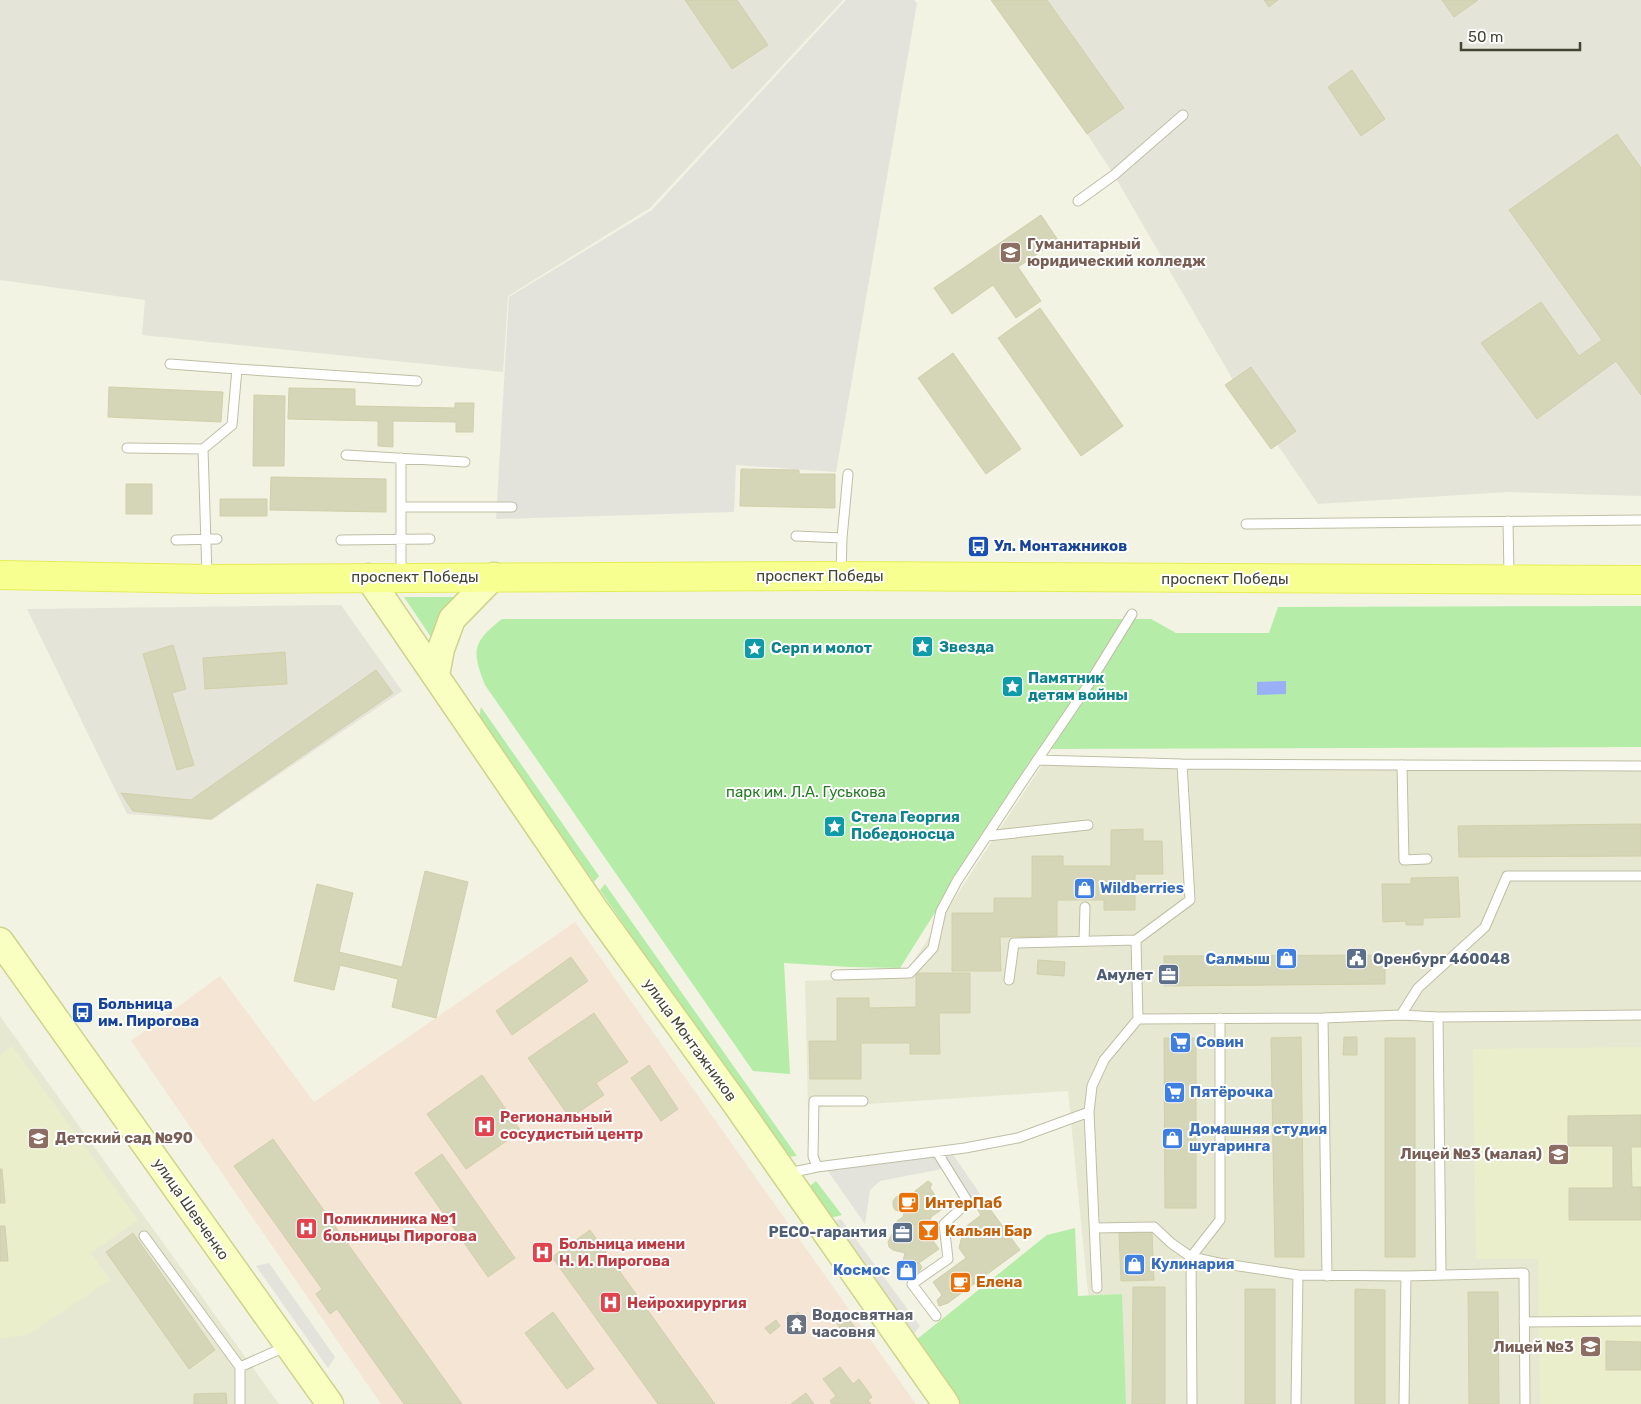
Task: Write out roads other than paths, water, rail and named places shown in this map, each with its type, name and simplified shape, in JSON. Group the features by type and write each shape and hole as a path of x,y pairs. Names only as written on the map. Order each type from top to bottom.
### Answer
{"main road":[{"name":"проспект Победы","path":"0,575 207,579 494,576 842,576 1641,580"},
{"path":"436,675 441,649 452,619 494,576"},
{"name":"улица Монтажников","path":"368,577 594,908 785,1174 946,1404"},
{"name":"улица Шевченко","path":"0,941 330,1404"}],"lane":[{"path":"1078,201 1114,175 1183,115"},
{"path":"170,364 417,381"},
{"path":"127,448 203,449 232,425 237,369"},
{"path":"203,449 207,579"},
{"path":"346,454 465,462"},
{"path":"400,577 401,458"},
{"path":"842,576 842,538 848,474"},
{"path":"402,507 512,507"},
{"path":"1246,524 1641,520"},
{"path":"1508,522 1509,580"},
{"path":"796,536 842,538"},
{"path":"176,540 217,539"},
{"path":"341,540 430,539"},
{"path":"836,975 910,973 933,948 941,911 958,881 1087,687 1132,614"},
{"path":"1037,760 1182,764 1641,766"},
{"path":"1009,980 1014,942 1136,940 1190,900 1182,764"},
{"path":"1402,765 1404,860 1427,859"},
{"path":"987,836 1088,825"},
{"path":"1401,1016 1418,988 1485,927 1507,876 1641,876"},
{"path":"1084,941 1085,907"},
{"path":"1097,1288 1089,1112 1092,1086 1104,1060 1138,1019 1136,940"},
{"path":"1138,1019 1641,1016"},
{"path":"1438,1017 1442,1273"},
{"path":"1192,1404 1191,1257 1220,1220 1220,1018"},
{"path":"1323,1018 1326,1276"},
{"path":"817,1167 813,1156 814,1101 863,1101"},
{"path":"785,1174 817,1167 965,1148 1018,1138 1089,1112"},
{"path":"936,1316 912,1284 948,1259 944,1224 968,1202 937,1152"},
{"path":"1095,1228 1154,1227 1171,1243 1191,1257 1219,1264 1298,1275 1406,1276 1442,1273 1524,1273 1525,1404"},
{"path":"144,1236 240,1367 240,1404"},
{"path":"1296,1404 1298,1275"},
{"path":"1404,1404 1406,1276"},
{"path":"1524,1322 1641,1321"},
{"path":"240,1367 288,1346"}],"water":[{"path":"1286,681 1286,694 1257,695 1257,682"}],"place":[{"name":"Гуманитарный юридический колледж","path":"1011,253"},
{"name":"Ул. Монтажников","path":"978,546"},
{"name":"Звезда","path":"923,647"},
{"name":"Серп и молот","path":"755,648"},
{"name":"Памятник детям войны","path":"1012,687"},
{"name":"Стела Георгия Победоносца","path":"835,826"},
{"name":"Wildberries","path":"1084,888"},
{"name":"Салмыш","path":"1286,959"},
{"name":"Оренбург 460048","path":"1357,959"},
{"name":"Амулет","path":"1169,975"},
{"name":"Больница им. Пирогова","path":"82,1013"},
{"name":"Совин","path":"1180,1042"},
{"name":"Пятёрочка","path":"1174,1092"},
{"name":"Региональный сосудистый центр","path":"484,1126"},
{"name":"Детский сад №90","path":"39,1138"},
{"name":"Домашняя студия шугаринга","path":"1173,1138"},
{"name":"Лицей №3 (малая)","path":"1558,1154"},
{"name":"ИнтерПаб","path":"909,1203"},
{"name":"Поликлиника №1 больницы Пирогова","path":"307,1228"},
{"name":"Кальян Бар","path":"929,1231"},
{"name":"PECO-гарантия","path":"903,1232"},
{"name":"Больница имени Н. И. Пирогова","path":"543,1253"},
{"name":"Кулинария","path":"1135,1264"},
{"name":"Космос","path":"906,1270"},
{"name":"Елена","path":"960,1282"},
{"name":"Нейрохирургия","path":"611,1303"},
{"name":"Водосвятная часовня","path":"796,1324"},
{"name":"Лицей №3","path":"1590,1347"}],"park label":[{"name":"парк им. Л.А. Гуськова","path":"806,792"}]}
